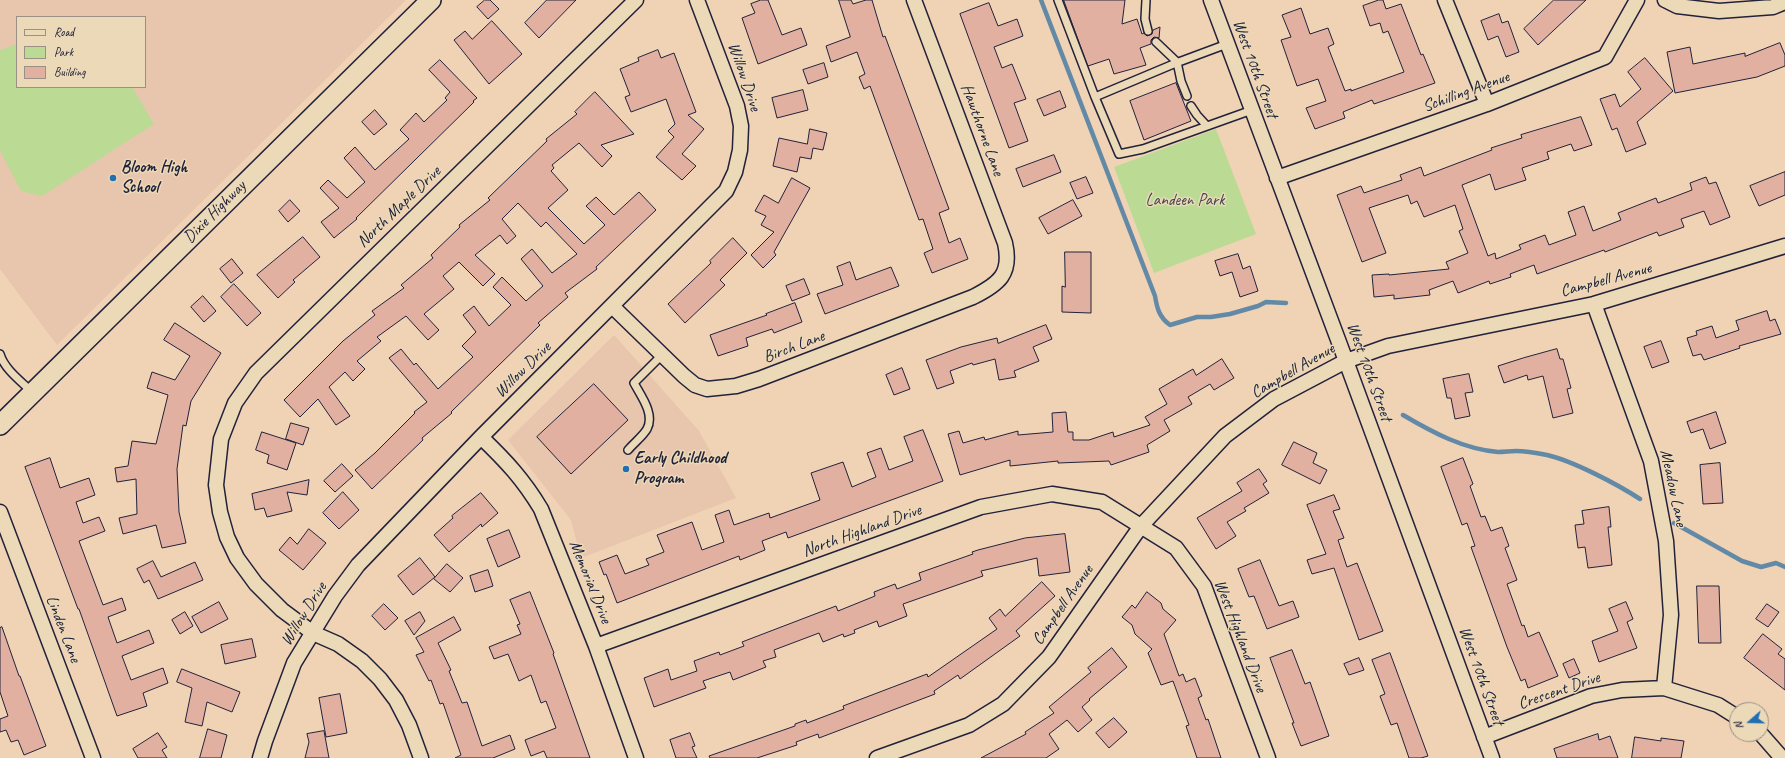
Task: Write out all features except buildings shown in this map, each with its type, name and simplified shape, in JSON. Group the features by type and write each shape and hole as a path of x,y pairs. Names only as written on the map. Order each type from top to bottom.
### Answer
{"main road":[{"name":"Dixie Highway","path":"0,425 431,0"}],"street":[{"name":"North Maple Drive","path":"421,758 409,725 396,700 380,679 362,661 338,644 313,633 282,610 256,584 236,558 227,537 220,512 216,485 221,439 235,403 256,373 636,0"},
{"name":"Willow Drive","path":"260,758 265,740 294,663 335,596 358,564 481,437 710,209 726,191 735,172 740,150 741,126 739,113 697,0"},
{"name":"Hawthorne Lane","path":"914,0 1005,243 1007,254 1005,274"},
{"name":"West 10th Street","path":"1210,0 1346,361 1492,758"},
{"path":"1445,0 1487,104"},
{"name":"Schilling Avenue","path":"1277,178 1487,104 1605,57 1637,0"},
{"path":"1665,0 1677,6 1719,11 1773,7 1785,2"},
{"name":"Campbell Avenue","path":"878,758 969,725 1003,704 1049,657 1141,526 1225,436 1274,399 1346,361 1388,346 1594,304 1785,246"},
{"name":"Birch Lane","path":"612,306 695,385 707,389 736,386 759,380 973,297 997,282 1005,274"},
{"name":"Meadow Lane","path":"1594,304 1653,468 1666,541 1671,615 1664,688"},
{"name":"Memorial Drive","path":"481,437 512,466 529,489 541,509 596,646 636,758"},
{"name":"North Highland Drive","path":"596,646 981,507 1052,494 1102,502 1141,526"},
{"name":"Linden Lane","path":"0,512 94,758"},
{"name":"West Highland Drive","path":"1141,526 1176,548 1204,586 1268,758"},
{"name":"Crescent Drive","path":"1484,737 1591,696 1622,690 1664,688 1718,705 1729,713"},
{"path":"1768,742 1782,758"}],"lane":[{"path":"1058,0 1094,97 1120,154 1143,149 1252,110"},
{"path":"1146,0 1145,19 1148,31"},
{"path":"1156,42 1177,62 1181,80 1188,96"},
{"path":"1094,97 1177,62 1227,44"},
{"path":"1191,106 1196,115 1207,126"},
{"path":"0,354 1,358 14,374 33,392"},
{"path":"628,450 647,429 650,420 649,414 634,383 662,355"}],"shaded area":[{"name":"Bloom High School","path":"0,0 406,0 57,345 0,269"},
{"name":"Early Childhood Program","path":"614,335 699,431 736,498 581,558 571,520 508,440"}],"green space":[{"path":"16,44 16,88 133,88 154,124 42,196 21,191 0,151 0,50"},
{"name":"Landeen Park","path":"1216,129 1256,234 1154,273 1114,167"}],"waterway":[{"path":"1041,0 1155,296 1159,312 1163,319 1170,325 1197,317 1211,317 1230,314 1258,306 1266,302 1286,303"},
{"path":"1403,415 1448,439 1472,447 1498,452 1528,452 1558,458 1595,474 1640,499"},
{"path":"1674,523 1742,561 1761,567 1776,563 1785,567"}],"place":[{"name":"Bloom High School","path":"113,178"},
{"name":"Early Childhood Program","path":"626,469"}]}
